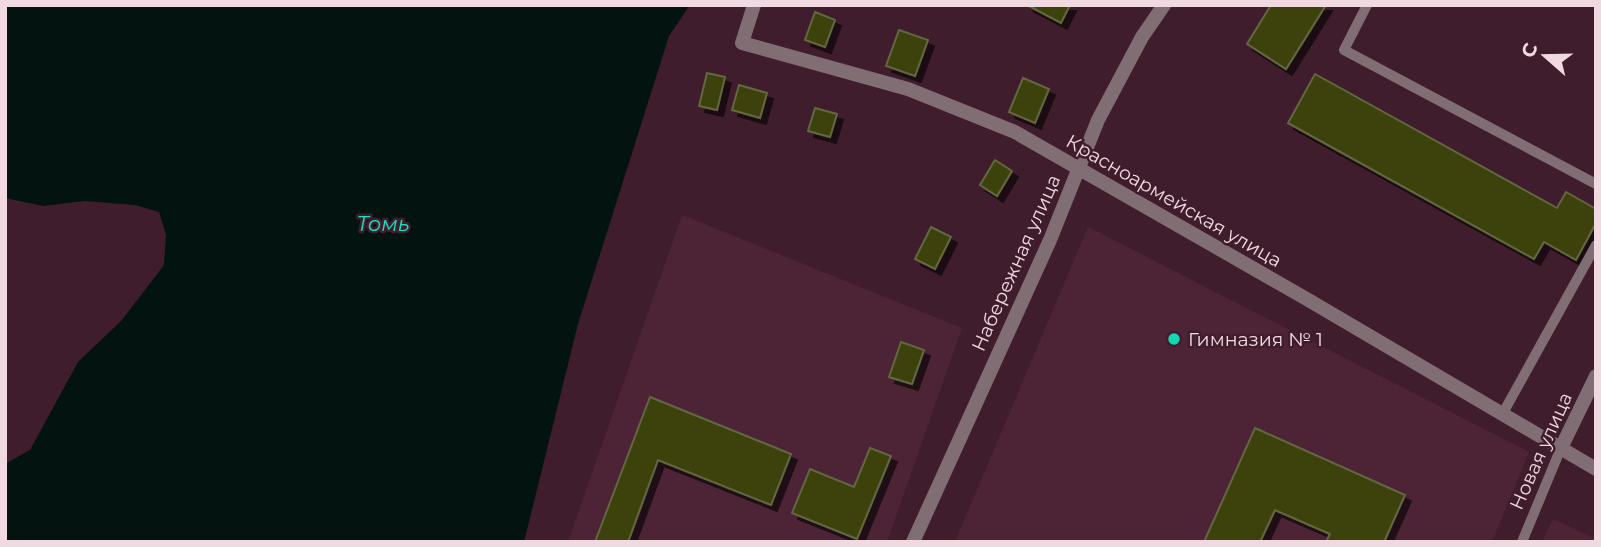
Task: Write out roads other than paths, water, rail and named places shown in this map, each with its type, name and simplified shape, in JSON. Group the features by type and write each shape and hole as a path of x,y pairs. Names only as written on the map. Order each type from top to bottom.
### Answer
{"street":[{"name":"Красноармейская улица","path":"754,5 741,43 908,89 1015,132 1596,469"},
{"name":"Набережная улица","path":"913,542 1050,240 1098,120 1142,37 1164,5"},
{"name":"Новая улица","path":"1561,448 1596,376"}],"lane":[{"path":"1367,5 1344,50 1596,184"},
{"path":"1503,413 1596,245"},
{"name":"Новая улица","path":"1522,542 1561,448"}],"water":[{"name":"Томь","path":"5,5 690,5 669,36 578,324 524,542 5,542 5,464 30,450 78,362 122,320 164,265 166,235 159,212 135,205 85,201 43,206 5,198"}],"place":[{"name":"Гимназия № 1","path":"1174,339"}]}
